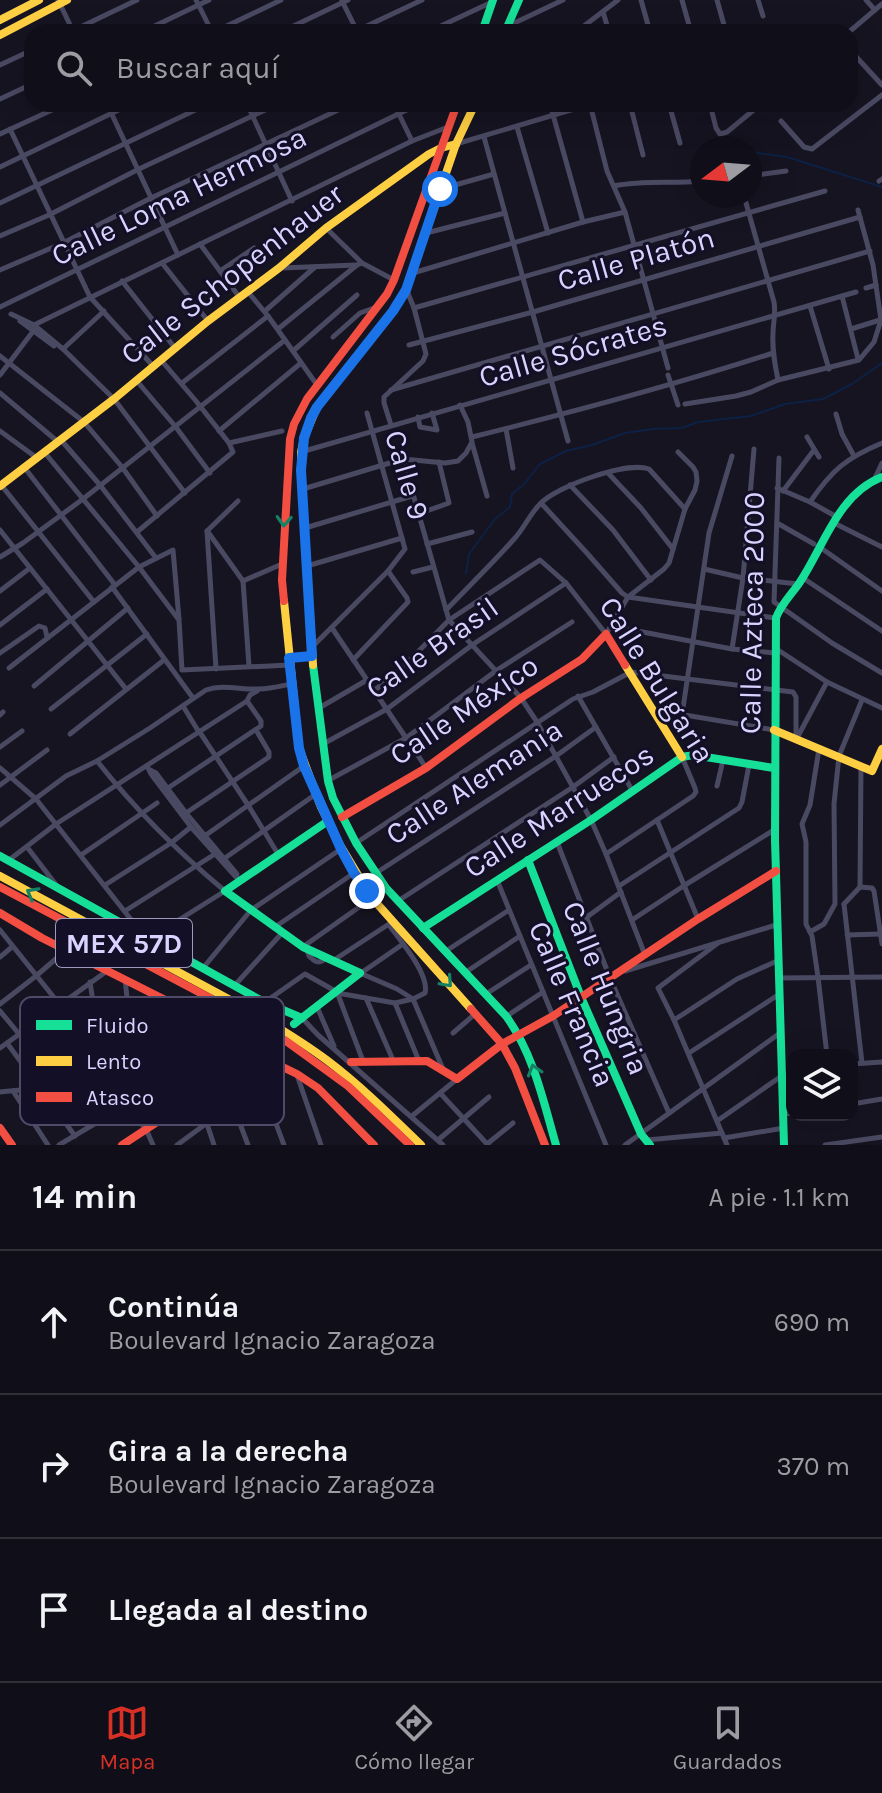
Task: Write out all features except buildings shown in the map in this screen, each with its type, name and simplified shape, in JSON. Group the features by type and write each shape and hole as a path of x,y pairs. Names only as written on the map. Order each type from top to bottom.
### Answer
{"main road":[{"path":"0,20 38,0"},
{"path":"508,24 519,0"},
{"path":"0,35 62,1"},
{"path":"485,24 493,1"},
{"path":"454,112 394,280 379,307 307,399 290,439 282,564 291,684 304,766 354,873 390,923 502,1044 515,1068 544,1145"},
{"path":"471,112 456,144 406,290 317,407 307,427 301,452 312,652 328,781 342,817 375,874 397,901 521,1035 556,1145"},
{"name":"Calle Schopenhauer","path":"2,482 114,399 326,228 400,174 441,148 456,144"},
{"path":"779,607 800,580 818,546 855,493 879,477"},
{"name":"Calle Azteca 2000","path":"779,607 776,618 774,768 777,961 786,1062"},
{"name":"Calle Bulgaria","path":"609,630 682,757"},
{"name":"Calle México","path":"342,817 426,768 521,698 582,659 609,630"},
{"path":"290,662 312,652"},
{"path":"774,730 876,773 882,749"},
{"name":"Calle Marruecos","path":"423,928 591,820 682,757 693,755 774,768"},
{"path":"284,1012 298,1021 360,973 305,948 225,891 328,821"},
{"path":"4,858 255,997"},
{"name":"Calle Hungria","path":"528,860 581,997 646,1140"},
{"path":"351,1062 419,1061 434,1064 457,1079 502,1044 646,959 698,919 776,871"},
{"name":"MEX 57D","path":"0,876 225,997"},
{"name":"MEX 57D","path":"0,887 208,997"},
{"path":"0,913 42,938 161,997"},
{"name":"MEX 57D","path":"284,1031 359,1085 421,1145"},
{"name":"MEX 57D","path":"284,1040 355,1092 410,1145"},
{"path":"284,1068 318,1088 372,1144"},
{"name":"Calle Azteca 2000","path":"784,1145 786,1121"},
{"path":"122,1145 152,1125"},
{"path":"2,1134 12,1145"}],"street":[{"path":"88,24 137,0"},
{"path":"157,24 197,2 209,0"},
{"path":"231,24 281,0"},
{"path":"371,24 422,0"},
{"path":"516,24 563,0"},
{"path":"587,24 618,0"},
{"path":"641,0 648,24"},
{"path":"682,0 689,24"},
{"path":"717,0 724,24"},
{"path":"758,0 763,16"},
{"path":"866,0 875,10"},
{"path":"62,1 69,24"},
{"path":"297,24 344,1 353,24"},
{"path":"445,24 493,1"},
{"path":"197,2 208,24"},
{"path":"858,24 882,4"},
{"path":"603,12 607,24"},
{"path":"0,65 24,54"},
{"path":"858,59 882,85"},
{"path":"0,99 24,88"},
{"path":"781,121 804,147 816,148 882,95"},
{"path":"0,134 47,112"},
{"path":"0,203 191,112"},
{"path":"251,112 292,201"},
{"path":"0,236 261,112"},
{"path":"0,270 63,243 334,112"},
{"name":"Calle Loma Hermosa","path":"0,307 403,112"},
{"path":"553,112 583,222"},
{"path":"456,144 566,112"},
{"path":"593,112 607,171 625,212 678,405"},
{"path":"632,112 643,155"},
{"path":"671,112 680,143"},
{"path":"712,112 720,134 751,112"},
{"path":"0,167 111,113 178,255"},
{"path":"399,114 412,141"},
{"path":"0,375 34,328 122,281 449,126"},
{"path":"517,127 548,233"},
{"path":"10,129 90,297 156,363 182,383 233,452 137,532"},
{"path":"484,137 568,441"},
{"path":"762,174 786,171"},
{"path":"440,189 494,174"},
{"path":"614,186 651,181 690,182"},
{"path":"414,308 825,191"},
{"path":"747,208 774,302 773,353 778,380"},
{"path":"685,404 736,396 778,380 859,360 874,342 881,320 873,265 858,210"},
{"path":"413,273 625,212"},
{"path":"426,233 505,213"},
{"name":"Calle Platón","path":"409,345 860,217"},
{"path":"326,228 360,264 394,280"},
{"path":"200,244 240,298"},
{"path":"220,271 254,248"},
{"path":"391,390 870,251"},
{"path":"162,263 208,321"},
{"path":"279,268 360,264"},
{"path":"278,329 360,264"},
{"path":"873,265 882,266"},
{"path":"182,383 266,313 315,267"},
{"path":"122,281 175,348"},
{"path":"866,288 876,285"},
{"path":"391,425 383,399 425,358 424,342 406,290"},
{"path":"248,292 318,386"},
{"name":"Calle Sócrates","path":"301,452 856,292"},
{"path":"293,351 357,295"},
{"path":"842,296 859,360"},
{"path":"810,306 829,369"},
{"path":"0,307 34,328 71,358"},
{"path":"333,337 360,313 379,307"},
{"path":"63,349 104,311"},
{"path":"851,329 881,320"},
{"path":"34,328 114,399 185,493"},
{"path":"0,557 83,499 285,340"},
{"path":"302,489 403,459 452,463 466,453 472,440 672,386 773,353"},
{"path":"0,356 84,422 122,467 157,516"},
{"path":"219,431 301,362"},
{"path":"136,380 210,473"},
{"path":"0,393 60,441 100,485 156,558"},
{"path":"460,405 487,496"},
{"name":"Calle 9","path":"367,413 405,549 388,571"},
{"path":"418,417 420,427 437,430 432,413"},
{"path":"836,414 854,456"},
{"path":"506,429 513,468"},
{"path":"0,431 40,455 83,499 179,620"},
{"path":"229,443 282,431"},
{"path":"807,437 819,457"},
{"path":"810,502 834,470 882,443"},
{"path":"732,649 743,578 754,449"},
{"path":"814,450 780,490 810,502 835,520 881,543"},
{"path":"678,452 693,467 697,481 669,563 628,597 609,630 732,649 775,651 827,682 882,708"},
{"path":"682,715 709,533 732,456"},
{"name":"Calle Azteca 2000","path":"779,458 773,600 779,607"},
{"path":"403,459 449,620 497,670 537,722 591,820 646,959 718,943 777,924"},
{"path":"418,514 449,503 439,462"},
{"path":"879,477 882,463"},
{"path":"24,467 193,698"},
{"path":"446,610 517,536 541,503 570,485 636,467 649,469 685,509"},
{"path":"608,473 674,550"},
{"path":"2,482 94,602"},
{"path":"570,485 613,530 651,580"},
{"path":"304,529 412,496"},
{"path":"216,669 207,531 238,501"},
{"path":"541,503 628,597 776,618"},
{"path":"777,523 818,546 882,591"},
{"path":"0,530 126,689"},
{"path":"207,531 243,581 249,666"},
{"path":"427,544 472,532"},
{"path":"306,566 402,538"},
{"path":"9,668 139,567 173,550 182,670 290,662"},
{"name":"Calle Bulgaria","path":"449,620 540,560 609,630"},
{"path":"243,581 282,564"},
{"path":"413,572 433,567"},
{"path":"0,591 30,568"},
{"path":"704,569 774,582 800,580 882,631"},
{"path":"312,652 388,571 408,602 353,660"},
{"name":"Calle Brasil","path":"322,745 387,709 472,645 566,583"},
{"path":"0,625 47,589"},
{"path":"779,607 882,673"},
{"path":"34,686 128,608"},
{"path":"374,691 449,620"},
{"path":"328,781 406,738 497,670 572,622"},
{"path":"0,653 39,626 45,628 47,638"},
{"path":"332,628 406,738"},
{"path":"51,709 147,634"},
{"path":"70,734 164,660"},
{"path":"356,843 578,696 593,692 631,672 795,693 796,739"},
{"path":"318,709 367,680"},
{"path":"796,739 827,682"},
{"path":"4,858 27,847 56,824 149,768 198,730 247,701 250,695 259,690 291,684"},
{"path":"0,825 66,776 97,761 206,690 243,687 259,690"},
{"path":"578,696 632,790"},
{"path":"810,932 824,924 835,904 834,804 839,756 862,700"},
{"path":"168,788 261,726 261,721 247,701"},
{"path":"183,706 279,855"},
{"path":"654,710 774,730"},
{"name":"Calle Alemania","path":"375,874 596,727"},
{"path":"186,813 270,755 256,730"},
{"path":"0,747 22,731"},
{"path":"414,749 426,768"},
{"path":"819,749 810,805 802,824 806,842 806,924 818,977 826,1049"},
{"path":"0,785 47,750"},
{"path":"397,901 614,757"},
{"name":"Calle Bulgaria","path":"657,820 696,792 682,757"},
{"path":"717,786 723,760"},
{"path":"0,768 36,799 146,937 225,891 171,843 97,761"},
{"path":"586,918 671,851 741,805 749,765"},
{"path":"206,835 304,766"},
{"path":"835,904 844,904 860,887 861,766"},
{"path":"149,768 225,858 239,880"},
{"path":"149,768 191,827 239,880"},
{"path":"225,858 316,794"},
{"path":"81,855 157,803"},
{"path":"606,854 657,820 698,919"},
{"path":"105,885 191,827"},
{"path":"632,920 775,830"},
{"path":"557,842 669,1113"},
{"path":"27,847 60,890"},
{"path":"202,969 251,910 341,849"},
{"path":"125,911 215,854"},
{"path":"274,928 354,873"},
{"name":"Calle Francia","path":"497,880 606,1145"},
{"path":"860,887 874,891 882,944"},
{"path":"305,948 372,898"},
{"path":"844,904 862,1063"},
{"path":"445,951 509,910"},
{"path":"271,997 305,974 337,992 395,1003 425,993 426,983 390,923 330,960"},
{"path":"0,930 53,997"},
{"path":"235,985 282,933"},
{"path":"847,935 880,934"},
{"path":"465,973 520,936"},
{"path":"718,943 658,988 727,1145"},
{"path":"360,973 403,944"},
{"path":"0,957 12,947"},
{"path":"0,1004 66,950"},
{"path":"674,1020 737,979 777,961"},
{"path":"485,995 531,965"},
{"path":"70,997 108,971"},
{"path":"360,973 413,999 443,1070"},
{"path":"778,978 882,977"},
{"path":"125,979 127,997"},
{"path":"90,982 92,997"},
{"path":"337,992 363,1062"},
{"path":"506,1016 543,992"},
{"path":"689,1053 779,995"},
{"path":"366,997 401,1070"},
{"path":"395,1003 419,1061"},
{"path":"317,1007 334,1048"},
{"path":"0,1011 19,1034 0,1048"},
{"path":"453,1033 475,1013"},
{"path":"298,1021 351,1062 441,1142 489,1097"},
{"path":"646,1140 669,1113 781,1032"},
{"path":"7,1043 20,1061"},
{"path":"858,1063 882,1062"},
{"path":"297,1074 321,1145"},
{"path":"717,1121 786,1075"},
{"path":"412,1116 457,1079"},
{"path":"0,1092 20,1090"},
{"path":"13,1091 20,1102"},
{"path":"440,1093 487,1145 513,1123"},
{"path":"858,1103 882,1099"},
{"path":"35,1125 48,1145"},
{"path":"67,1125 75,1136"},
{"path":"59,1145 93,1125"},
{"path":"142,1125 153,1145"},
{"path":"181,1144 206,1125"},
{"path":"207,1125 214,1145"},
{"path":"240,1125 248,1145"},
{"path":"277,1125 284,1145"},
{"path":"625,1145 646,1140 784,1128"},
{"path":"825,1145 882,1137"}],"waterway":[{"path":"762,154 787,157 882,187"},
{"path":"466,574 469,554 495,519 510,507 512,494 540,464 566,451 625,433 682,428 698,422 751,416 785,404 823,399 882,363"}],"traffic: fast":[{"path":"485,24 493,0"},
{"path":"508,24 519,0"},
{"path":"784,1145 775,840 776,618 843,508 867,485 882,477"},
{"path":"289,658 312,656"},
{"path":"313,665 328,781 333,798 356,843 386,888 506,1016 516,1031 537,1078 556,1145"},
{"path":"423,928 591,820 682,757 693,755 774,768"},
{"path":"294,1024 360,973 303,947 225,891 328,821"},
{"path":"0,856 255,997"},
{"path":"528,860 581,997 641,1134 650,1145"},
{"path":"284,1010 302,1018"}],"traffic: slow":[{"path":"0,20 39,0"},
{"path":"0,35 67,0"},
{"path":"313,665 302,489 301,452 304,438 317,407 406,290 456,144 471,112"},
{"path":"0,486 114,399 326,228 429,154 456,144"},
{"path":"284,601 299,748 321,807 372,898 471,1009"},
{"path":"625,665 682,757"},
{"path":"774,730 872,771 882,749"},
{"path":"0,876 225,997"},
{"path":"284,1031 352,1081 421,1145"}],"traffic: jam":[{"path":"284,601 282,580 290,439 294,424 307,399 387,294 454,112"},
{"path":"342,817 426,768 521,698 582,659 606,634 625,665"},
{"path":"351,1062 427,1061 457,1079 502,1044 553,1016 776,871"},
{"path":"0,887 208,997"},
{"path":"0,913 42,938 159,997"},
{"path":"471,1009 502,1044 515,1068 545,1145"},
{"path":"284,1040 348,1086 410,1145"},
{"path":"284,1068 318,1088 374,1145"},
{"path":"122,1145 153,1125"},
{"path":"0,1128 12,1145"}],"route":[{"path":"367,891 341,849 299,748 289,658 312,656 301,452 307,427 317,407 406,290 440,189"}]}
